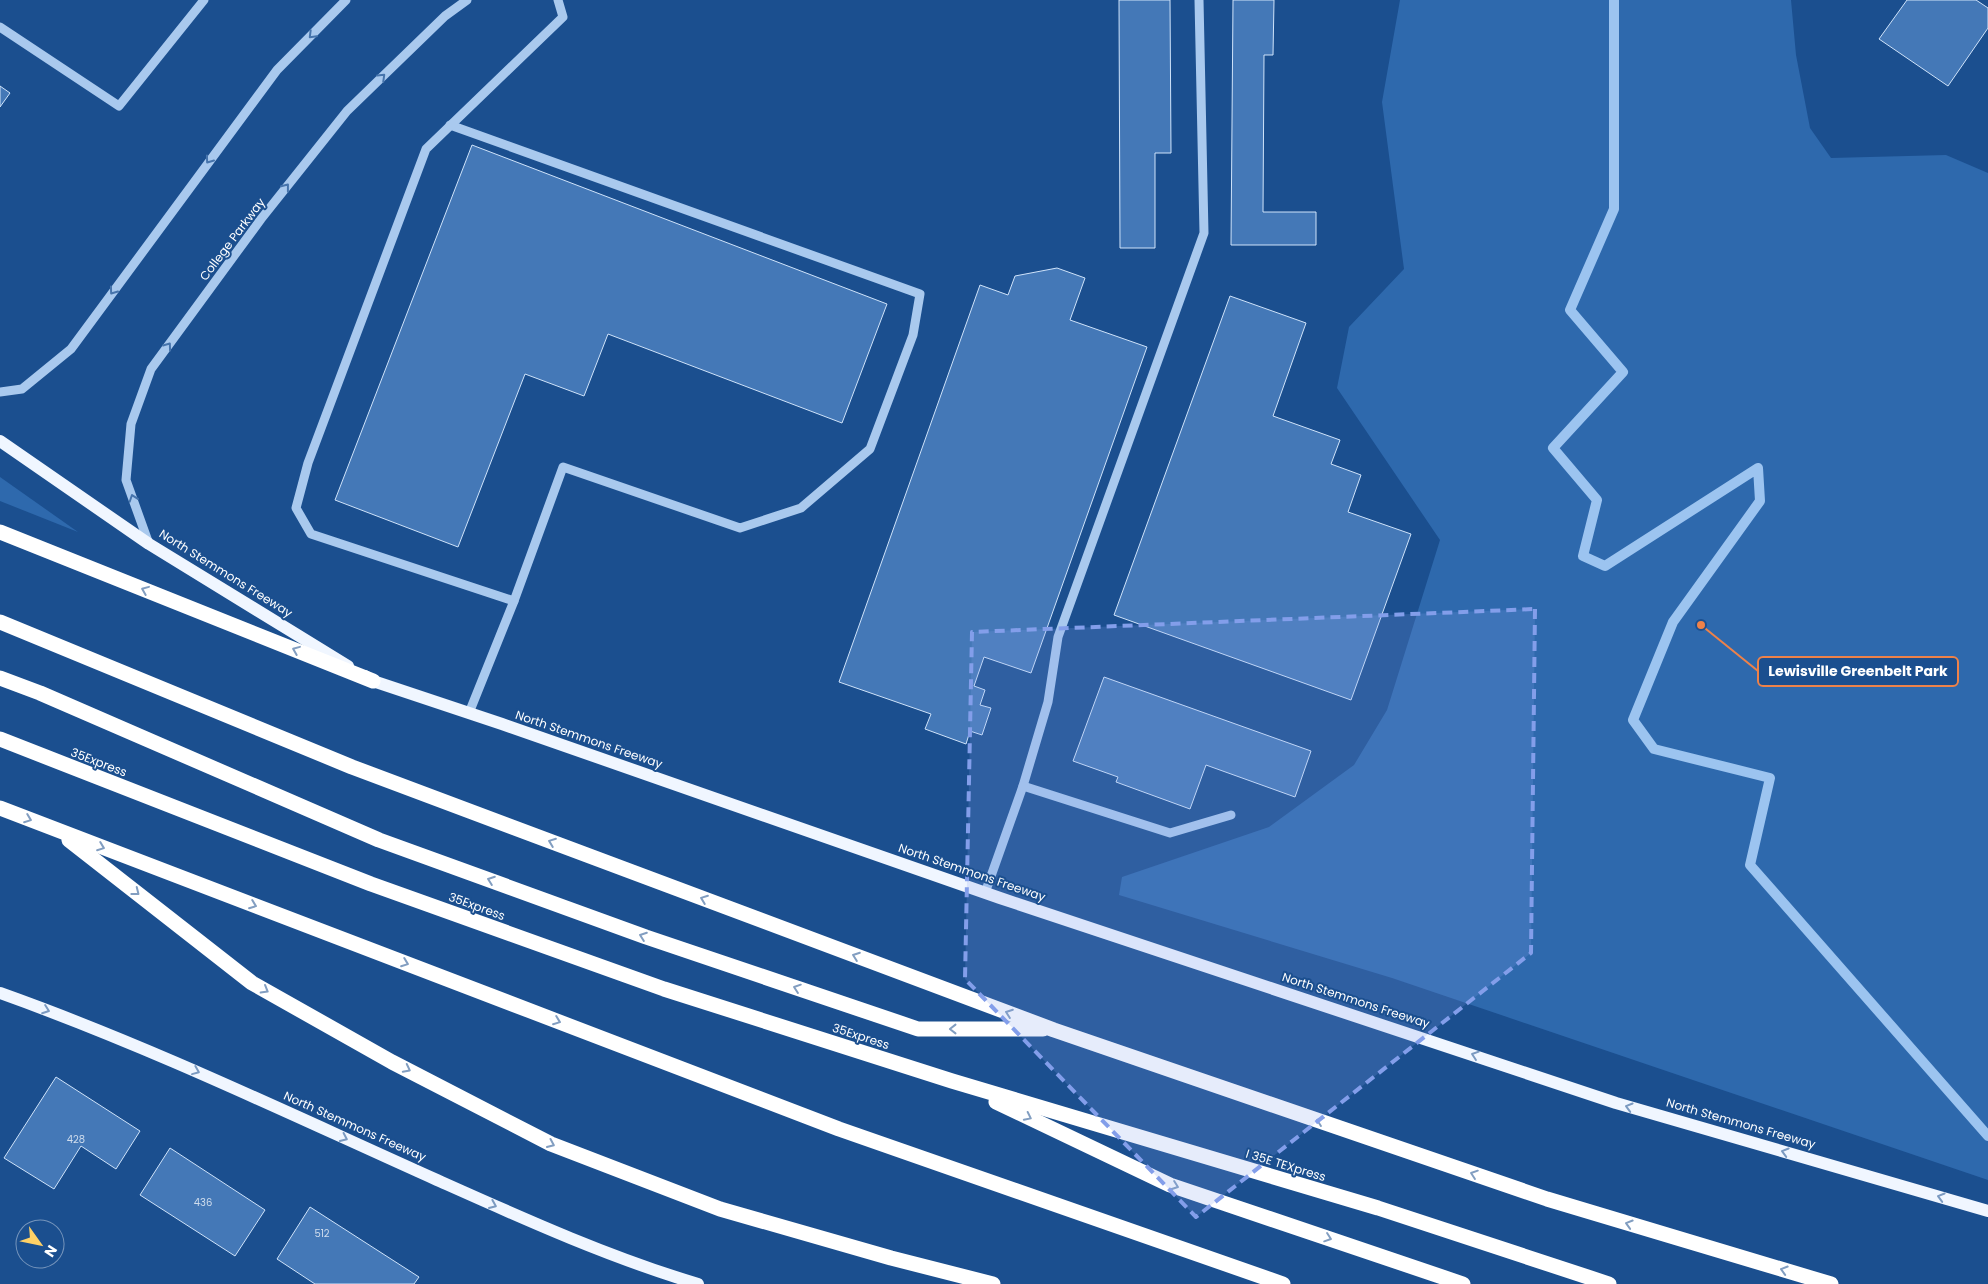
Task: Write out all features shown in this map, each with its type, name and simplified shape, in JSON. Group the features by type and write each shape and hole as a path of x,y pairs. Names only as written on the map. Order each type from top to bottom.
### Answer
{"highway":[{"path":"0,532 373,681"},
{"path":"0,622 352,767 1054,1030 1547,1200 1831,1284"},
{"path":"0,678 50,697 379,840 646,937 899,1022 918,1028 1054,1030"},
{"name":"35Express","path":"0,739 389,891 664,989 952,1080"},
{"path":"0,808 839,1129 1284,1284"},
{"path":"56,830 252,983 392,1062 551,1144 720,1209 891,1258 993,1284"},
{"path":"952,1080 1170,1185 1463,1284"},
{"name":"I 35E TEXpress","path":"952,1080 1378,1208 1609,1284"}],"main road":[{"name":"North Stemmons Freeway","path":"0,441 149,544 373,681 985,893 1616,1103 1988,1212"},
{"name":"North Stemmons Freeway","path":"0,993 50,1011 206,1075 572,1239 651,1270 698,1284"}],"street":[{"path":"0,27 119,106 204,0"},
{"path":"0,392 22,389 71,349 277,70 346,0"},
{"name":"College Parkway","path":"149,544 126,480 131,424 151,369 261,219 347,110 445,16 467,0"},
{"path":"514,601 311,534 296,508 308,463 426,149 563,17 558,0"},
{"path":"985,893 1023,786 1048,702 1058,637 1204,233 1199,0"},
{"path":"450,125 920,294 913,336 870,449 801,508 740,528 563,467 514,601 469,713"},
{"path":"1023,786 1170,833 1231,815"}],"highlighted area":[{"path":"1535,609 1531,953 1196,1217 965,979 972,632"}],"shaded area":[{"path":"1400,0 1791,0 1796,55 1810,128 1831,158 1946,155 1988,173 1988,1180 1392,978 1119,895 1122,877 1269,827 1354,765 1387,710 1440,540 1337,388 1349,327 1404,269 1382,102"},
{"path":"0,477 78,532 0,501"}],"building":[{"path":"1119,0 1170,0 1171,153 1155,153 1155,248 1120,248"},
{"path":"1233,0 1274,0 1273,55 1264,55 1263,212 1316,212 1316,245 1231,245"},
{"path":"1907,0 1976,0 1988,8 1988,28 1948,86 1879,39"},
{"path":"0,86 10,93 0,107"},
{"path":"472,145 887,304 842,423 608,334 584,396 525,374 458,547 335,500"},
{"path":"1057,268 1085,278 1070,320 1147,347 1031,673 984,657 974,686 985,690 980,705 991,708 982,735 970,731 966,744 925,729 931,714 839,682 980,285 1008,295 1015,276"},
{"path":"1230,296 1306,323 1273,416 1340,440 1331,464 1361,475 1348,512 1411,534 1351,700 1114,615"},
{"path":"1104,677 1311,751 1295,797 1206,765 1190,809 1116,782 1118,777 1073,761"},
{"path":"56,1077 140,1131 116,1169 81,1146 54,1189 4,1158"},
{"path":"170,1148 265,1210 235,1256 140,1195"},
{"path":"310,1207 419,1277 414,1284 315,1284 277,1259"}],"waterway":[{"path":"1614,0 1614,209 1570,310 1623,372 1553,448 1597,500 1583,556 1605,566 1758,468 1760,501 1673,622 1633,720 1654,749 1770,778 1750,865 1988,1136"}],"place":[{"name":"Lewisville Greenbelt Park","path":"1701,625"}]}
